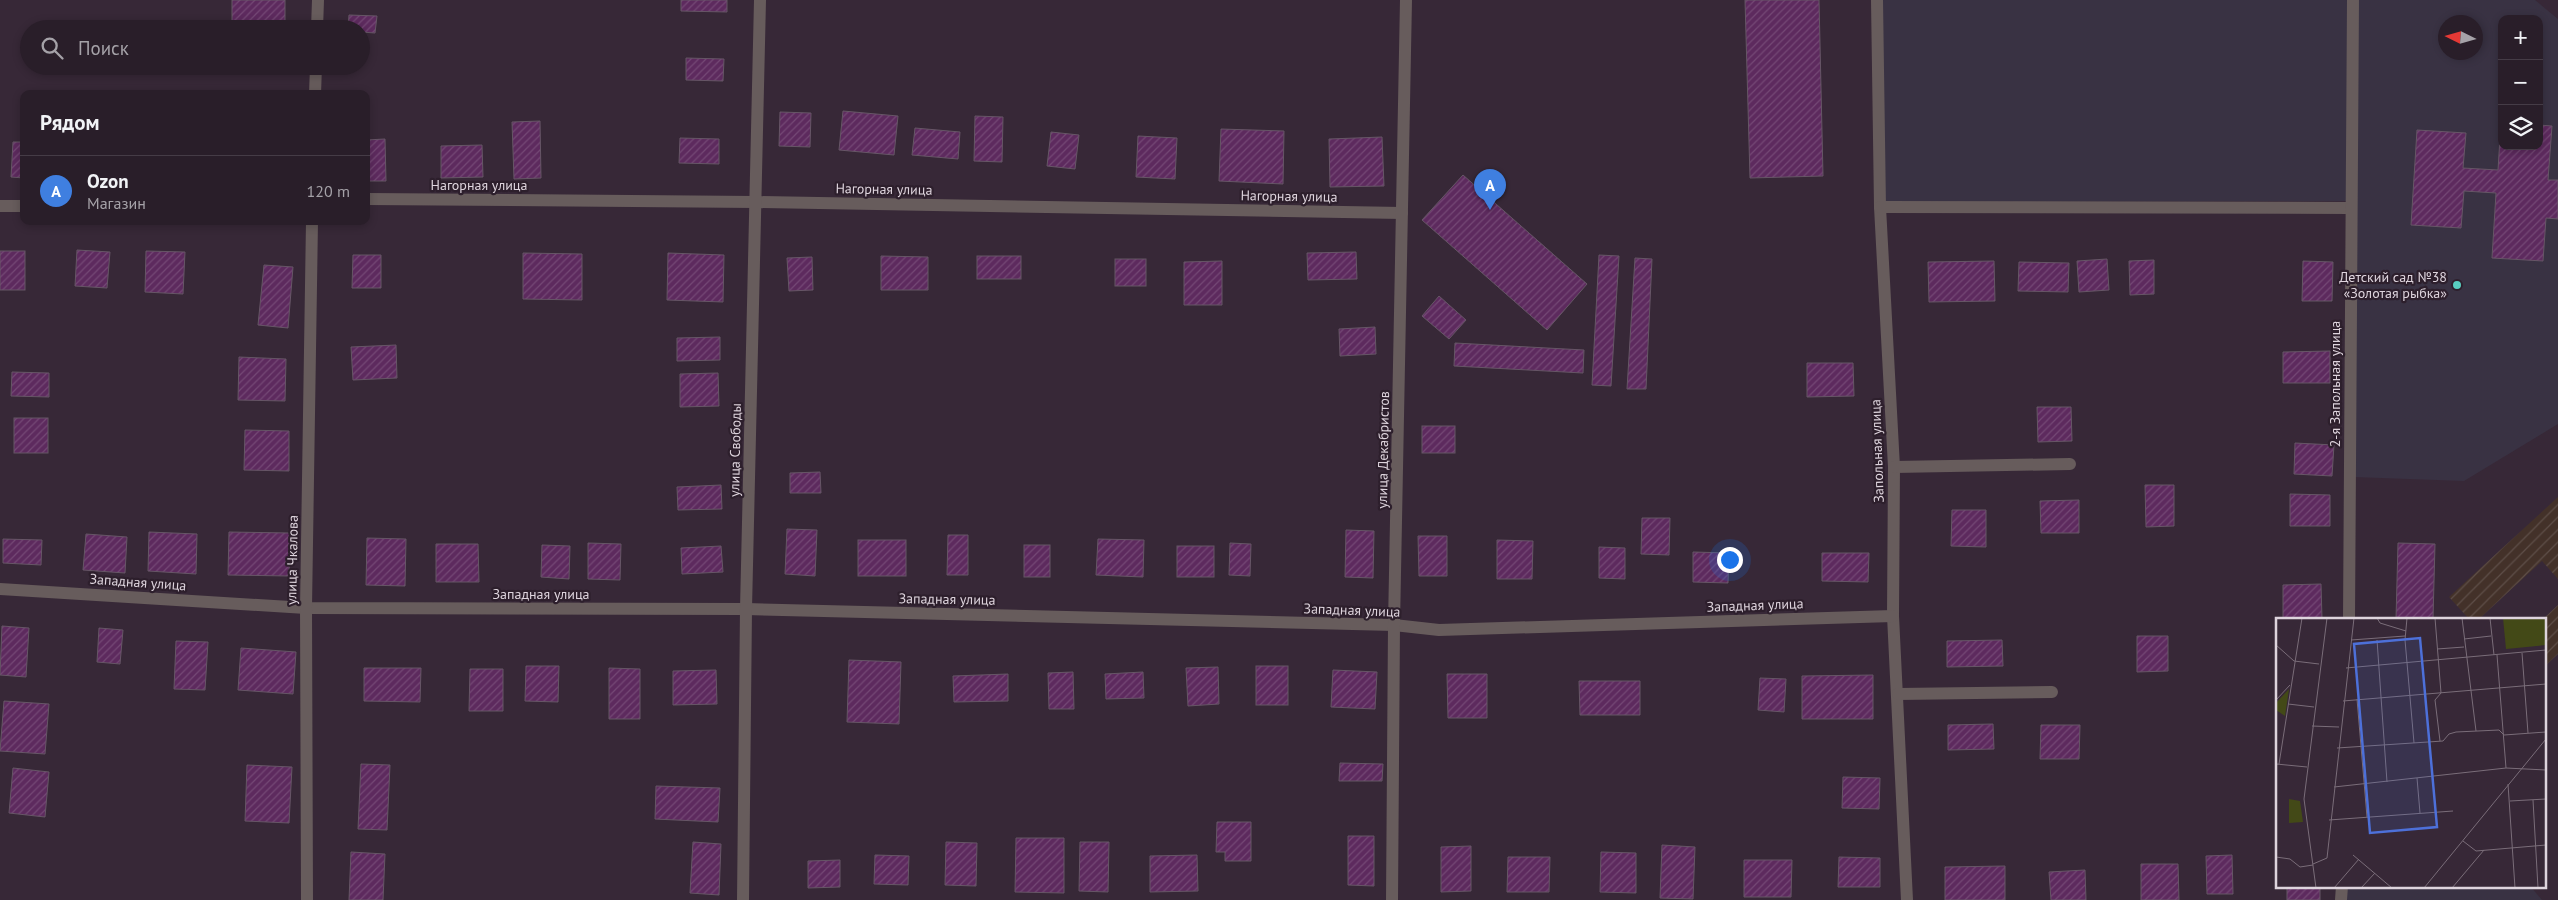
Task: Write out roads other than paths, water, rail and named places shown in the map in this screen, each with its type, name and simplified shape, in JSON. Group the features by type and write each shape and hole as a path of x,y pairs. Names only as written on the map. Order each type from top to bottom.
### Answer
{"street":[{"path":"317,20 318,0"},
{"name":"улица Свободы","path":"743,900 746,609 760,0"},
{"name":"улица Декабристов","path":"1392,900 1394,625 1406,0"},
{"name":"Запольная улица","path":"1877,0 1880,207 1894,467 1892,616 1898,694 1907,900"},
{"name":"2-я Запольная улица","path":"2349,618 2353,0"},
{"path":"315,90 316,75"},
{"name":"Нагорная улица","path":"370,199 756,202 1402,213"},
{"path":"0,206 20,206"},
{"path":"1880,207 2351,208"},
{"name":"улица Чкалова","path":"307,900 306,608 312,225"},
{"path":"1894,467 2070,464"},
{"name":"Западная улица","path":"0,589 306,608 746,609 1394,625 1439,630 1892,616"},
{"path":"1898,694 2052,692"}],"place":[{"name":"Ozon","path":"1490,210"},
{"name":"Детский сад №38 «Золотая рыбка»","path":"2457,285"}]}
